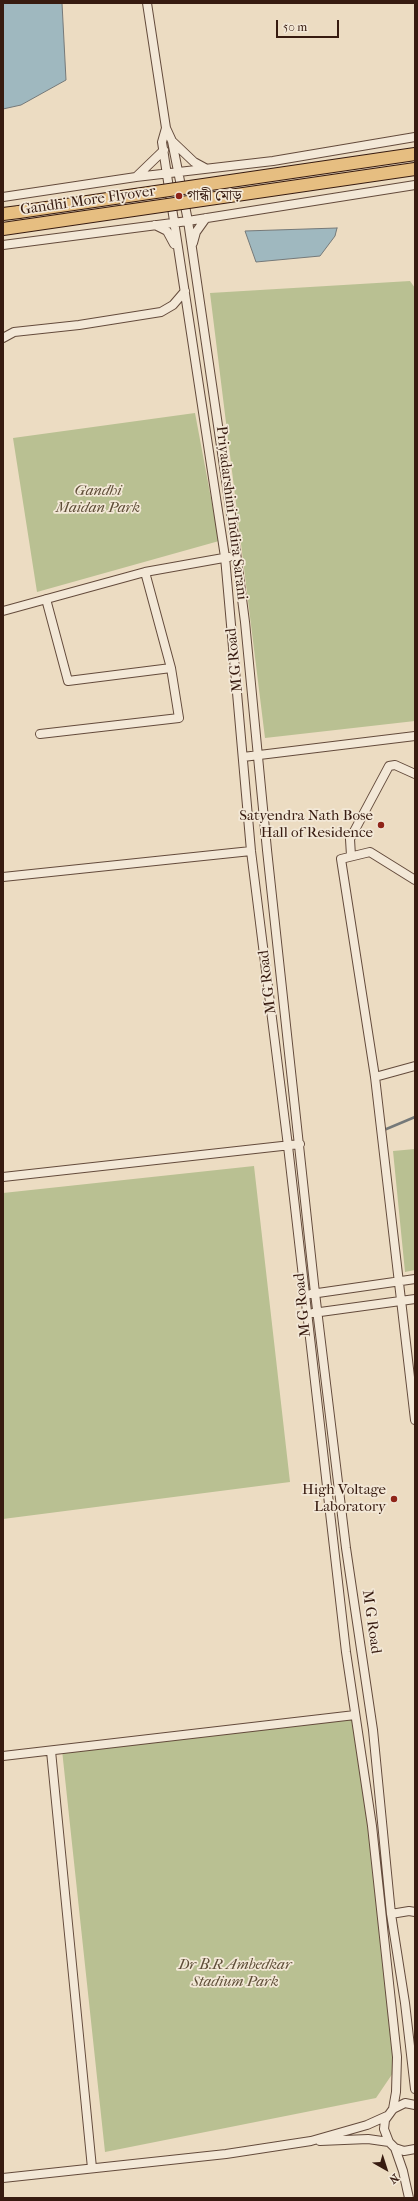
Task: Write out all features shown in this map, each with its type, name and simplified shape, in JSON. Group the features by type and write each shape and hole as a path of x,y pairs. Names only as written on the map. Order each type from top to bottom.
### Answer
{"highway":[{"name":"Gandhi More Flyover","path":"3,214 415,154"},
{"name":"Gandhi More Flyover","path":"3,229 415,169"}],"street":[{"name":"Priyadarshini Indira Sarani","path":"146,3 166,128 172,141 188,221 236,555"},
{"name":"Priyadarshini Indira Sarani","path":"166,128 162,142 225,557 251,851 288,1146 346,1652 372,1826 392,1999 397,2057 396,2092 393,2109"},
{"path":"3,197 138,176 273,161 415,136"},
{"path":"172,141 194,162 205,168"},
{"path":"138,176 164,150"},
{"path":"3,245 188,221 415,185"},
{"path":"192,251 196,232 206,218"},
{"path":"155,225 169,234 179,254"},
{"path":"3,332 79,325 161,312 173,305 185,291"},
{"path":"3,338 14,332"},
{"path":"3,611 145,572 236,555"},
{"name":"M G Road","path":"236,555 259,755 267,850 315,1293 346,1548 373,1730 391,1914 405,2003 415,2089"},
{"path":"40,734 179,718 171,668 145,572"},
{"path":"46,599 68,681 171,668"},
{"path":"242,757 415,736"},
{"path":"351,856 350,839 389,766 395,765 415,774"},
{"path":"3,876 251,851"},
{"path":"415,880 370,852 341,859 375,1077 415,1420"},
{"path":"375,1077 415,1066"},
{"path":"3,1177 300,1144"},
{"path":"305,1294 415,1279"},
{"path":"307,1313 318,1313 415,1299"},
{"path":"3,1756 355,1715"},
{"path":"51,1751 92,2168"},
{"path":"391,1914 409,1911 415,1912"},
{"path":"3,2178 226,2154 311,2141 367,2126 387,2116 393,2109 405,2103 415,2105"},
{"path":"387,2116 384,2129 389,2142 395,2148 404,2151 415,2149"},
{"path":"311,2141 368,2139 389,2142"},
{"path":"395,2148 409,2198"}],"green space":[{"path":"410,281 415,288 415,721 265,738 210,293"},
{"name":"Gandhi Maidan Park","path":"195,413 219,541 37,592 13,438"},
{"path":"415,1149 415,1270 405,1272 393,1151"},
{"path":"254,1166 290,1482 3,1519 3,1193"},
{"name":"Dr B.R Ambedkar Stadium Park","path":"355,1719 397,2067 376,2098 105,2152 62,1750"}],"water":[{"path":"3,3 62,3 66,80 21,105 3,109"},
{"path":"337,228 335,236 320,256 256,262 245,231"}],"waterway":[{"path":"384,1130 415,1117"}],"place":[{"name":"গান্ধী মোড়","path":"179,196"},
{"name":"Satyendra Nath Bose Hall of Residence","path":"381,825"},
{"name":"High Voltage Laboratory","path":"394,1499"}]}
